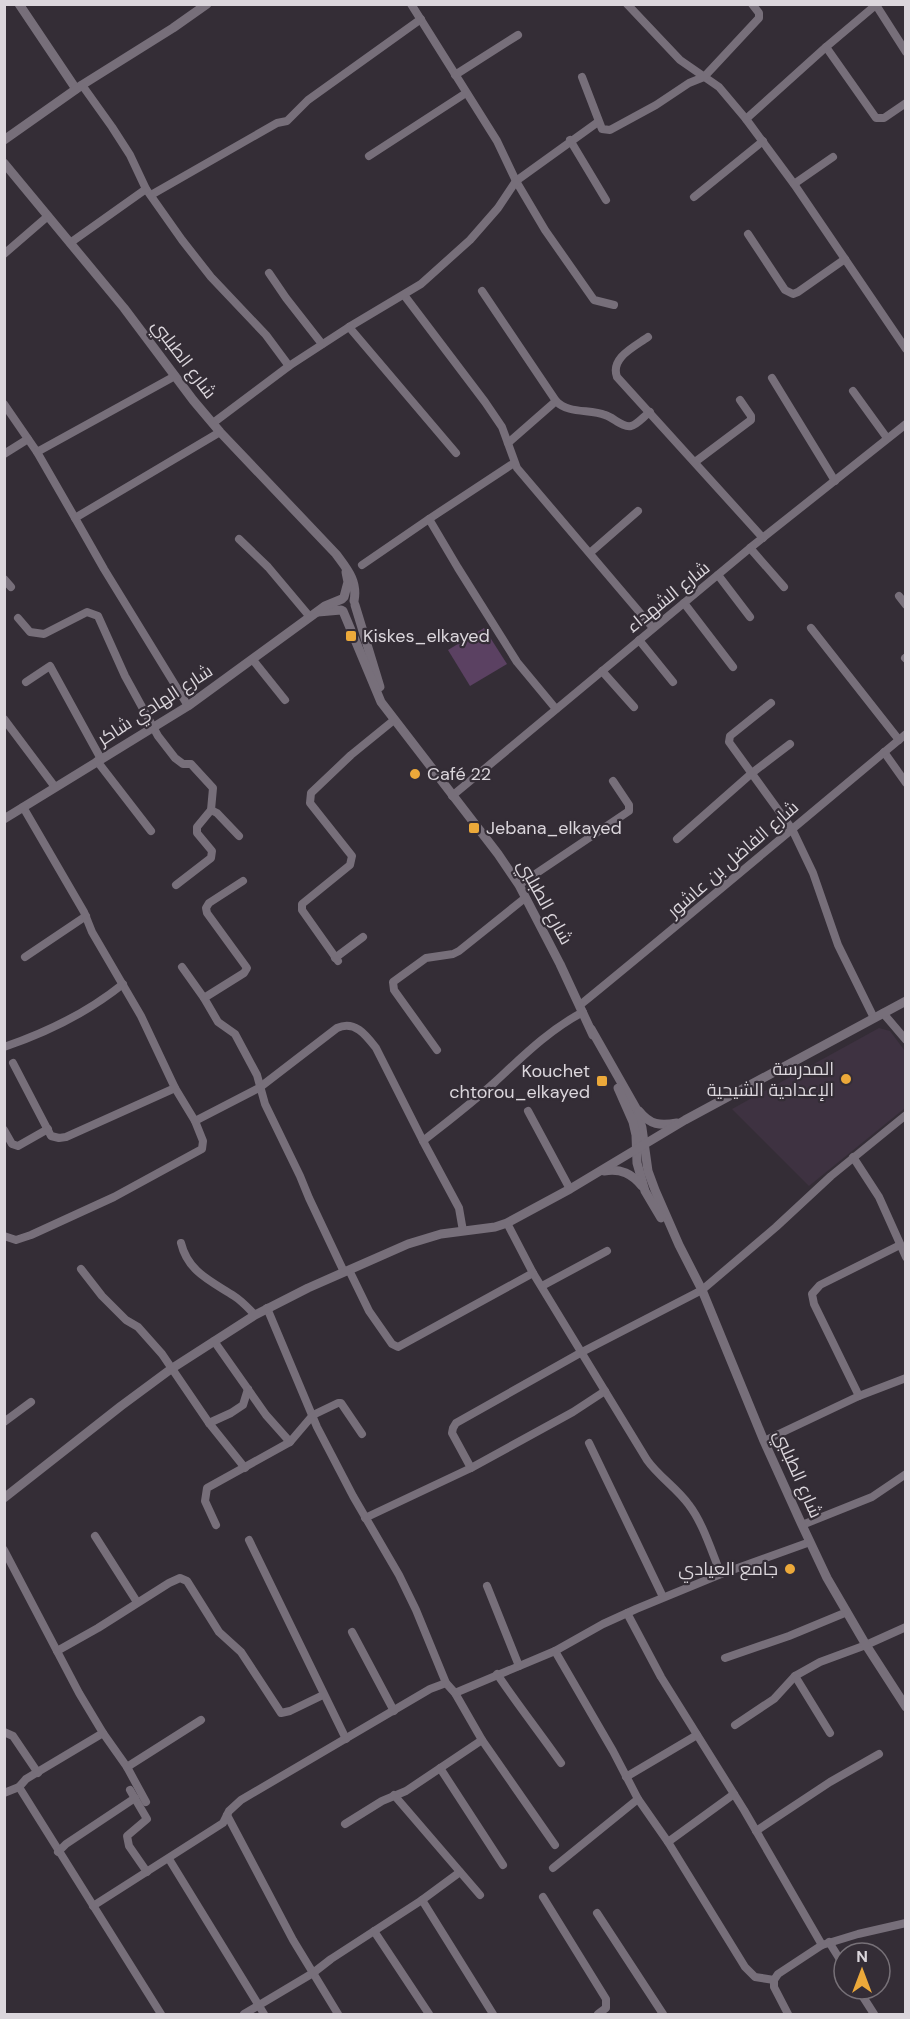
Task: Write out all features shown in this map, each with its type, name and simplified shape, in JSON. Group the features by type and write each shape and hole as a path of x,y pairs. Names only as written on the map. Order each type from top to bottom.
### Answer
{"street":[{"path":"19,4 79,87 122,141 148,192 211,277 266,335 289,366"},
{"path":"4,140 79,87 207,4"},
{"path":"411,4 497,141 516,182 545,230 594,300 615,305"},
{"path":"582,77 598,122 602,129 610,130 656,105 689,83 704,77 759,18 759,13 752,4"},
{"path":"746,119 877,5 906,52"},
{"path":"631,6 680,60 719,87 746,119 794,184 906,349"},
{"path":"70,243 148,192 277,123 287,121 326,86 421,19"},
{"path":"455,75 518,35"},
{"path":"826,47 876,118 884,118 906,103"},
{"path":"369,156 466,93"},
{"path":"213,423 289,366 348,327 421,284 460,250 498,208 516,182 570,140 598,122"},
{"path":"570,140 606,200"},
{"path":"694,196 763,141"},
{"path":"794,184 833,157"},
{"name":"شارع الطبلبي","path":"4,163 130,315 220,432 346,567 355,584 355,603 378,682 392,717"},
{"path":"4,254 48,216"},
{"path":"748,234 785,290 791,293 798,292 845,259"},
{"path":"269,273 322,344"},
{"path":"482,291 561,407 603,414 625,426 631,426 650,412"},
{"path":"404,295 486,402 502,427 514,463 653,628"},
{"path":"348,327 456,453"},
{"path":"648,337 618,360 615,369 617,378 764,538"},
{"path":"37,452 175,376"},
{"path":"772,378 835,481"},
{"path":"853,391 887,438"},
{"path":"695,462 751,420 751,416 740,400"},
{"path":"508,443 556,401"},
{"path":"4,404 37,452 188,706"},
{"name":"شارع الشهداء","path":"452,796 750,548 906,424"},
{"path":"75,518 220,432"},
{"path":"4,454 28,439"},
{"path":"362,565 514,463"},
{"path":"591,552 638,511"},
{"path":"429,519 517,662 556,710"},
{"path":"239,539 314,614 342,610 350,612 355,603 350,597 343,598"},
{"path":"750,548 784,587"},
{"path":"342,610 339,604 348,582 346,567"},
{"path":"718,575 750,617"},
{"path":"4,579 11,587"},
{"path":"899,596 906,605"},
{"name":"شارع الهادي شاكر","path":"4,819 188,706 325,606 343,598"},
{"path":"684,603 733,667"},
{"name":"شارع الطبلبي","path":"342,610 381,702 498,854 519,885 591,1029 635,1106 639,1117 641,1147 638,1164 645,1191 679,1245"},
{"path":"18,618 30,632 44,634 87,612 98,616 125,676 153,726 175,758 183,764 191,764 213,788 211,810 197,827 197,833 212,851 211,858 176,885"},
{"path":"811,628 902,737"},
{"path":"639,640 673,682"},
{"path":"253,660 285,700"},
{"path":"26,682 50,666 99,760 151,831"},
{"path":"602,671 634,707"},
{"path":"771,703 729,738 729,741 792,829 813,873 838,945 874,1018"},
{"path":"363,937 337,960 302,910 302,904 350,865 352,856 310,803 311,793 392,717"},
{"path":"4,719 55,788"},
{"name":"شارع الفاضل بن عاشور","path":"423,1141 902,737"},
{"path":"677,839 752,773 790,744"},
{"path":"884,752 906,783"},
{"path":"519,885 629,811 629,805 613,781"},
{"path":"4,1236 22,1239 114,1197 202,1149 202,1141 195,1121 175,1088 141,1016 23,807"},
{"path":"211,810 218,813 240,836"},
{"path":"204,998 244,973 247,968 207,913 206,908 209,903 243,881"},
{"path":"437,1050 394,990 393,982 426,958 459,951 525,898"},
{"path":"25,957 86,916"},
{"path":"182,967 218,1022 235,1034 257,1075 265,1104 309,1198 346,1271 369,1311 392,1344 398,1347 533,1273"},
{"path":"4,1047 42,1033 78,1015 123,984"},
{"path":"4,1498 171,1369 267,1308 408,1244 441,1234 495,1227 507,1223 570,1189 685,1120 906,1001"},
{"path":"883,1013 906,1040"},
{"path":"195,1121 259,1088 337,1028 350,1025 358,1028 376,1048 459,1208 463,1231"},
{"name":"شارع الطبلبي","path":"591,1029 600,1055 629,1111 651,1180 679,1245 702,1290 764,1441 802,1525 827,1578 906,1707"},
{"path":"13,1063 51,1136 59,1138 66,1137 175,1088"},
{"path":"635,1106 644,1118 651,1122 667,1125 685,1120"},
{"path":"528,1111 570,1189"},
{"path":"471,1468 454,1438 452,1430 454,1425 582,1352 702,1290 853,1158 906,1115"},
{"path":"4,1130 12,1144 18,1146 48,1129"},
{"path":"853,1158 879,1197 906,1257"},
{"path":"597,1173 609,1170 626,1172 637,1180 645,1191"},
{"path":"507,1223 533,1273 647,1460 693,1510 721,1574"},
{"path":"181,1243 188,1263 194,1269 235,1296 255,1315"},
{"path":"859,1396 814,1304 812,1294 820,1285 900,1245"},
{"path":"542,1286 607,1251"},
{"path":"81,1269 102,1296 126,1320 138,1327 162,1354 209,1423 245,1468"},
{"path":"267,1308 317,1427 365,1518 399,1575 446,1683 455,1692 482,1740 555,1845"},
{"path":"214,1341 290,1442"},
{"path":"764,1441 859,1396 906,1378"},
{"path":"209,1423 243,1405 248,1389"},
{"path":"365,1518 471,1468 573,1412 604,1391"},
{"path":"4,1422 31,1402"},
{"path":"216,1524 205,1501 207,1488 290,1442 313,1415 341,1403 362,1434"},
{"path":"589,1443 663,1597"},
{"path":"802,1525 872,1497 906,1474"},
{"path":"95,1536 137,1602"},
{"path":"249,1540 346,1739"},
{"path":"455,1692 555,1651 627,1612 721,1574 810,1542"},
{"path":"4,1550 57,1651 146,1802"},
{"path":"57,1651 176,1579 184,1579 219,1632 241,1652 280,1713 290,1711 323,1695"},
{"path":"487,1586 519,1666"},
{"path":"627,1612 661,1677 832,1951"},
{"path":"725,1658 789,1636 847,1612"},
{"path":"735,1725 774,1699 795,1676 820,1662 906,1627"},
{"path":"352,1632 394,1711"},
{"path":"555,1651 638,1799 668,1842 751,1974 774,1980"},
{"path":"497,1674 561,1763"},
{"path":"795,1676 830,1733"},
{"path":"93,1906 223,1824 232,1807 241,1800 430,1689 446,1683"},
{"path":"127,1767 201,1720"},
{"path":"4,1732 13,1736 38,1773"},
{"path":"4,1793 19,1787 26,1779 103,1732"},
{"path":"626,1777 697,1736"},
{"path":"345,1824 394,1795 406,1791 482,1740"},
{"path":"756,1831 830,1782 879,1754"},
{"path":"440,1768 503,1865"},
{"path":"19,1787 161,2014"},
{"path":"130,1790 147,1818 127,1836 129,1846 147,1872"},
{"path":"668,1842 734,1794"},
{"path":"394,1795 480,1895"},
{"path":"58,1852 135,1798"},
{"path":"553,1868 638,1799"},
{"path":"227,1815 272,1902 338,2014"},
{"path":"169,1858 264,2014"},
{"path":"244,2014 313,1973 460,1872"},
{"path":"543,1897 606,2000 606,2008 598,2014"},
{"path":"422,1900 493,2014"},
{"path":"597,1913 663,2014"},
{"path":"788,2014 774,1987 774,1980 778,1974 826,1944 906,1923"},
{"path":"374,1931 429,2014"},
{"path":"866,2001 874,2014"}],"shaded area":[{"path":"484,628 507,664 470,686 448,650"},
{"name":"المدرسة الإعدادية الشيحية","path":"879,1028 890,1031 905,1051 905,1108 809,1186 732,1109"}],"place":[{"name":"Kiskes_elkayed","path":"351,636"},
{"name":"Café 22","path":"415,774"},
{"name":"Jebana_elkayed","path":"474,828"},
{"name":"المدرسة الإعدادية الشيحية","path":"846,1079"},
{"name":"Kouchet chtorou_elkayed","path":"602,1081"},
{"name":"جامع العيادي","path":"790,1569"}]}
